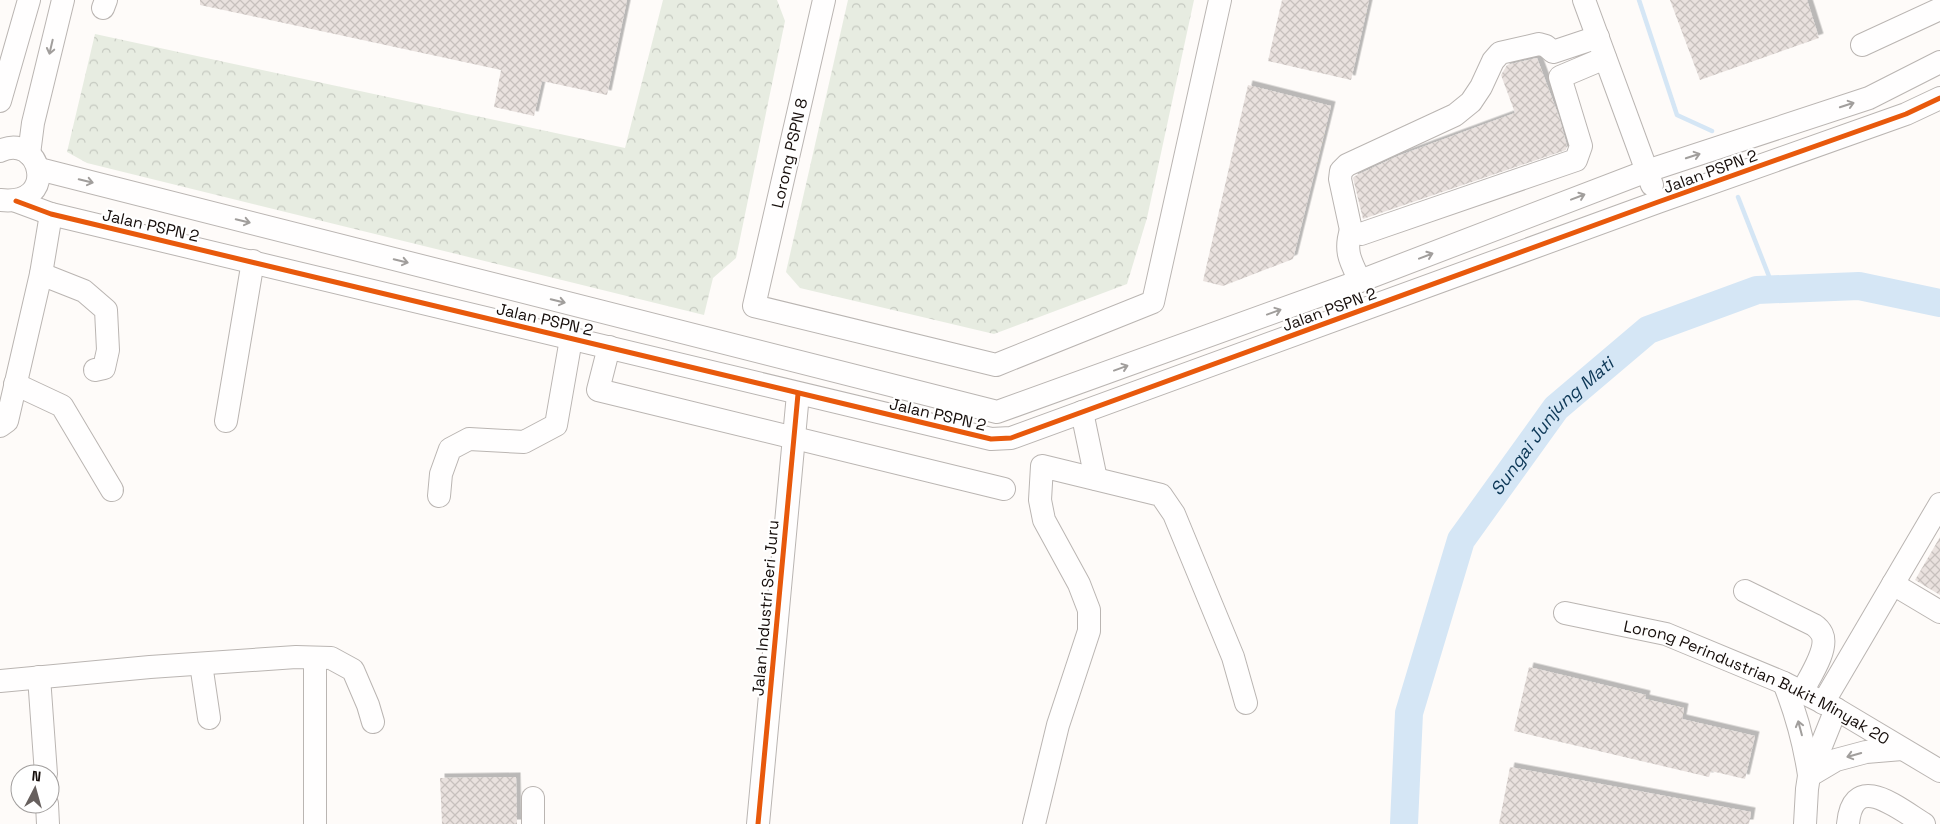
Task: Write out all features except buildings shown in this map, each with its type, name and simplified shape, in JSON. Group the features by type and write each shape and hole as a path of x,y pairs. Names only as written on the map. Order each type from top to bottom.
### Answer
{"street":[{"path":"0,101 29,0"},
{"path":"6,200 24,198 32,193 37,186 39,177 34,161 33,124 63,0"},
{"name":"Lorong PSPN 8","path":"824,0 754,306 996,365 1153,302 1220,0"},
{"path":"1584,0 1658,202"},
{"path":"1862,45 1940,9"},
{"path":"1553,52 1598,37"},
{"path":"1351,230 1361,234 1576,160 1581,146 1553,52 1546,46 1538,44 1500,54 1493,61 1481,88 1471,102 1455,115 1347,165 1341,171 1340,179 1351,230 1347,242 1348,250 1360,281"},
{"path":"1560,77 1605,58"},
{"name":"Jalan PSPN 2","path":"0,151 13,148 22,149 34,161 997,412 1360,281 1647,171 1868,98 1940,62"},
{"name":"Jalan PSPN 2","path":"6,200 51,214 253,261 798,394 991,439 1011,438 1658,202 1906,114 1940,98"},
{"path":"0,426 7,421 41,274 51,214"},
{"path":"226,421 253,261"},
{"path":"41,274 84,291 106,310 108,350 104,368 94,370"},
{"path":"439,496 441,474 450,449 469,439 524,442 556,425 571,339"},
{"path":"608,347 598,390 1004,489"},
{"path":"15,384 62,406 112,490"},
{"name":"Jalan Industri Seri Juru","path":"758,824 798,394"},
{"path":"1082,412 1096,479"},
{"path":"1034,824 1058,725 1089,631 1089,610 1079,584 1044,520 1040,500 1042,466 1161,495 1174,514 1233,657 1246,703"},
{"path":"1805,824 1809,776 1830,706 1893,584 1940,504"},
{"path":"1893,584 1940,612"},
{"path":"1745,592 1814,625 1822,633 1824,642 1822,651 1793,687 1796,712 1805,744 1809,776"},
{"name":"Lorong Perindustrian Bukit Minyak 20","path":"1565,613 1666,634 1793,687 1830,706 1940,771"},
{"path":"315,658 315,824"},
{"path":"0,681 201,664 331,658 353,670 368,704 373,722"},
{"path":"201,664 209,718"},
{"path":"39,677 45,764"},
{"path":"1809,776 1836,760 1866,752 1902,749"},
{"path":"1848,824 1849,810 1855,800 1863,796 1873,796 1882,799 1924,824"},
{"path":"532,824 533,798"}],"green space":[{"path":"663,0 777,0 785,21 736,258 713,278 704,315 87,163 67,152 95,34 625,148"},
{"path":"848,0 1194,0 1147,218 1127,284 994,334 800,288 786,272"}],"waterway":[{"path":"1639,0 1677,115 1712,131"},
{"path":"1738,197 1774,289"},
{"name":"Sungai Junjung Mati","path":"1404,824 1409,713 1461,540 1556,408 1648,330 1757,290 1859,286 1940,303"}],"cycle path":[{"path":"16,201 51,214 991,439 1011,438 1658,202 1906,114 1940,98"},
{"path":"758,824 798,394"}]}
